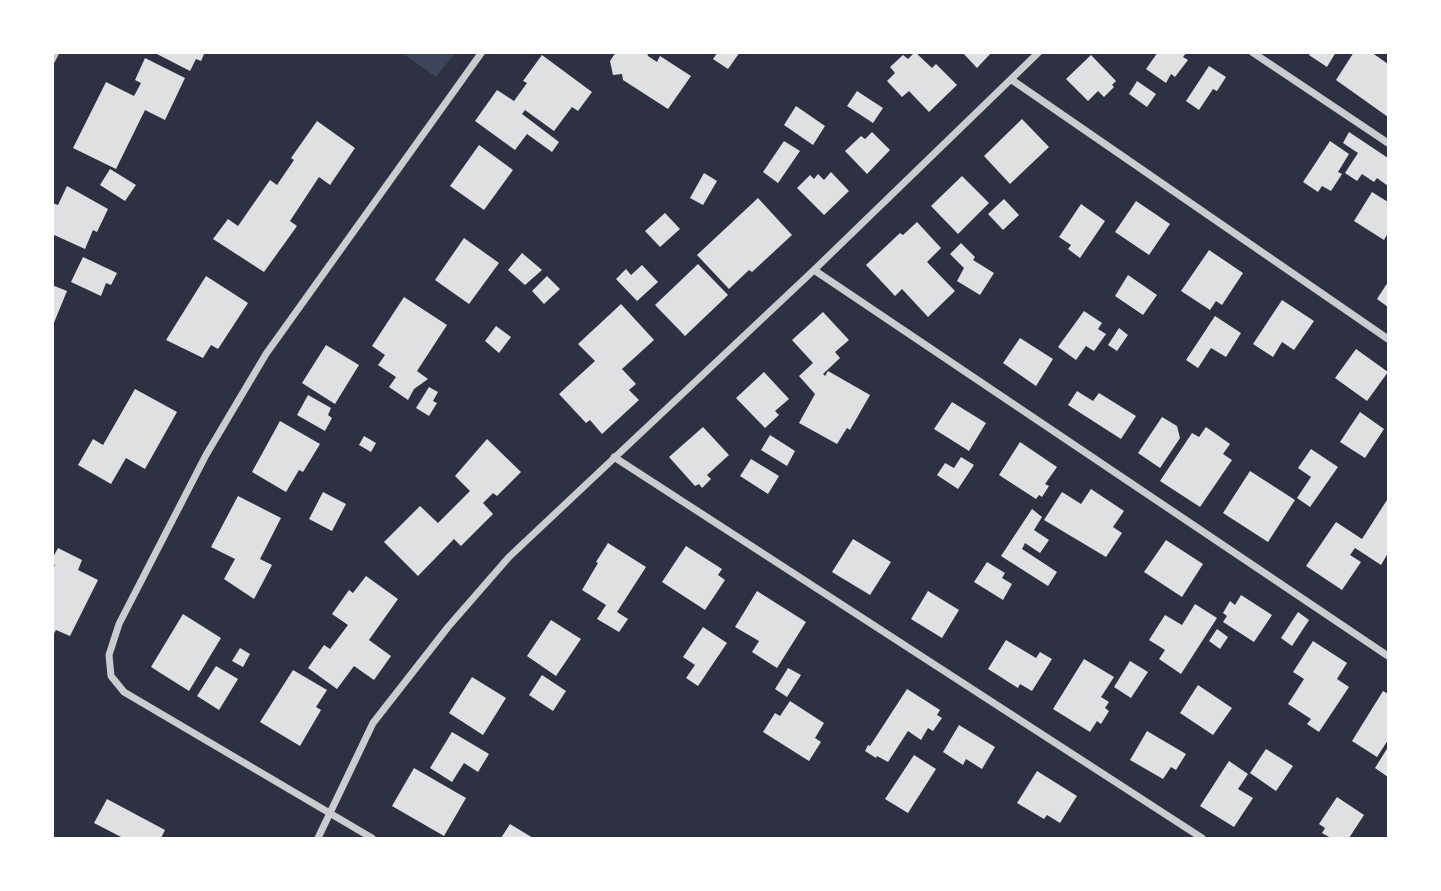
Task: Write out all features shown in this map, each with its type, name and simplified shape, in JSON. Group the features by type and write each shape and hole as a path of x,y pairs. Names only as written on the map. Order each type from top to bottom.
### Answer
{"street":[{"path":"52,60 56,52"},
{"path":"372,838 124,692 111,676 109,655 119,624 206,455 266,354 482,52"},
{"path":"318,838 369,733 391,697 509,556 814,270 1040,52"},
{"path":"1252,52 1388,143"},
{"path":"1012,80 1388,339"},
{"path":"814,270 1388,656"},
{"path":"614,457 1202,838"}],"shaded area":[{"path":"402,53 455,53 436,77"}],"building":[{"path":"153,52 205,52 201,61 196,59 190,71"},
{"path":"616,52 647,52 648,56 657,62 660,56 691,76 668,109 623,80 622,74 613,75 610,61"},
{"path":"718,52 740,52 728,69 713,59"},
{"path":"915,52 932,68 936,64 957,85 929,112 909,91 902,97 887,81 895,73 890,67 903,55 908,59"},
{"path":"962,52 992,52 977,68"},
{"path":"1158,52 1187,52 1183,57 1188,60 1175,77 1171,74 1166,83 1146,69"},
{"path":"1311,52 1336,52 1327,67 1309,55"},
{"path":"1354,52 1371,52 1388,64 1388,117 1336,80"},
{"path":"542,55 592,92 578,111 572,107 554,131 525,110 522,114 559,142 552,152 527,134 515,150 475,121 497,90 514,101 527,83 523,81"},
{"path":"1091,55 1116,81 1104,97 1098,91 1088,101 1066,79"},
{"path":"145,58 185,78 165,120 145,110 116,169 73,148 106,82 134,96 141,83 135,80"},
{"path":"1209,66 1226,77 1217,91 1213,89 1199,110 1186,101"},
{"path":"1137,81 1156,94 1147,107 1129,94"},
{"path":"857,91 883,108 873,123 847,106"},
{"path":"796,106 825,126 813,145 784,125"},
{"path":"1022,119 1049,147 1010,184 984,156"},
{"path":"317,121 355,148 330,185 319,177 290,221 297,226 264,272 213,239 228,219 238,226 270,180 277,185 294,160 291,158"},
{"path":"872,132 890,150 867,174 845,151 861,136 865,139"},
{"path":"1349,132 1388,158 1388,186 1377,178 1374,182 1362,174 1357,181 1345,173 1358,153 1343,143"},
{"path":"784,141 800,151 778,183 763,172"},
{"path":"1330,141 1349,154 1338,172 1342,174 1331,191 1322,186 1318,192 1303,182"},
{"path":"479,145 513,170 484,210 450,186"},
{"path":"110,169 136,185 125,201 100,185"},
{"path":"831,172 849,191 824,215 797,188 810,175 814,179 818,174 824,180"},
{"path":"704,173 717,181 703,205 690,198"},
{"path":"962,176 989,203 958,234 931,206"},
{"path":"67,186 108,209 97,232 93,230 85,249 52,234 52,203 58,205"},
{"path":"1372,192 1388,202 1388,233 1384,240 1354,221"},
{"path":"758,198 792,235 729,289 697,255"},
{"path":"1004,199 1019,215 1003,230 988,214"},
{"path":"1136,201 1170,224 1149,255 1115,232"},
{"path":"1081,204 1105,221 1080,258 1068,249 1071,245 1059,237"},
{"path":"665,213 680,229 660,247 645,231"},
{"path":"917,222 941,248 927,262 955,291 928,317 902,289 895,296 866,265 900,233 903,235"},
{"path":"464,238 499,263 469,304 435,280"},
{"path":"961,243 975,257 973,260 994,273 980,295 957,281 964,268 950,254"},
{"path":"1209,250 1243,273 1222,305 1216,301 1210,310 1181,291"},
{"path":"522,253 542,270 525,285 508,270"},
{"path":"83,257 117,273 111,285 106,283 101,296 71,282"},
{"path":"698,264 728,295 685,336 655,305"},
{"path":"642,265 658,282 637,301 616,279 626,269 631,275"},
{"path":"1128,275 1157,295 1143,315 1115,296"},
{"path":"206,276 248,303 218,349 211,345 203,358 166,340"},
{"path":"547,276 560,289 544,304 532,291"},
{"path":"1388,282 1388,307 1377,299"},
{"path":"52,285 67,291 53,325 52,325"},
{"path":"404,297 447,325 417,371 428,379 414,389 408,400 389,387 396,377 378,365 385,355 372,346"},
{"path":"1282,300 1314,321 1294,350 1282,342 1273,357 1253,344"},
{"path":"621,304 654,340 622,369 636,384 629,390 639,400 602,434 590,420 586,423 559,394 595,361 578,344"},
{"path":"1084,311 1102,323 1098,329 1106,334 1094,351 1086,346 1076,360 1058,347"},
{"path":"823,312 849,340 835,352 840,358 823,374 825,376 828,371 870,395 850,430 847,428 837,444 799,423 815,394 799,376 813,363 792,340"},
{"path":"1215,316 1241,333 1226,357 1211,348 1198,368 1186,360"},
{"path":"496,326 511,337 499,353 485,341"},
{"path":"1119,328 1128,335 1117,351 1108,345"},
{"path":"1020,338 1053,359 1036,386 1003,363"},
{"path":"326,345 359,365 335,404 302,383"},
{"path":"1356,349 1388,372 1367,401 1335,378"},
{"path":"764,372 789,399 775,411 779,415 765,428 736,398"},
{"path":"429,387 438,392 433,401 437,403 429,416 416,408"},
{"path":"135,389 177,412 145,469 126,458 111,484 78,465 93,439 103,445"},
{"path":"1077,391 1093,401 1099,393 1136,416 1121,439 1068,405"},
{"path":"308,395 331,408 328,415 332,418 325,431 297,415"},
{"path":"952,402 986,423 969,451 934,429"},
{"path":"1360,412 1384,429 1365,458 1340,442"},
{"path":"1162,417 1177,426 1180,438 1160,468 1138,453"},
{"path":"280,421 320,444 303,472 299,470 286,492 252,472"},
{"path":"703,427 729,455 707,475 711,479 702,488 699,484 695,486 669,457"},
{"path":"1206,427 1230,444 1223,454 1232,460 1200,507 1160,481 1192,433 1199,437"},
{"path":"770,435 795,451 787,466 761,450"},
{"path":"364,436 376,443 371,452 359,445"},
{"path":"487,439 521,472 497,496 493,493 483,503 493,514 461,546 454,539 418,576 384,542 420,506 438,523 470,491 455,476"},
{"path":"1020,442 1057,467 1045,484 1049,486 1042,497 1039,495 1036,499 999,475"},
{"path":"1311,449 1338,467 1310,507 1297,498 1311,477 1298,468"},
{"path":"961,457 974,465 958,489 937,475 945,463 954,468"},
{"path":"751,459 779,476 768,494 740,476"},
{"path":"1250,471 1295,500 1268,542 1223,513"},
{"path":"1091,489 1124,511 1113,527 1122,533 1106,557 1044,520 1062,492 1081,504"},
{"path":"323,492 346,504 332,531 309,519"},
{"path":"238,496 281,518 260,559 272,565 254,599 224,579 235,559 211,547"},
{"path":"1387,500 1388,553 1381,565 1355,548 1350,555 1361,562 1342,590 1306,566 1336,522 1362,539"},
{"path":"1032,509 1042,517 1034,530 1049,540 1040,553 1025,543 1022,549 1057,572 1048,586 1001,556"},
{"path":"853,539 891,562 870,595 832,572"},
{"path":"1166,540 1203,564 1182,597 1144,572"},
{"path":"608,543 646,567 617,612 628,619 619,632 597,619 606,605 582,590"},
{"path":"686,546 722,569 718,575 725,580 705,610 662,582"},
{"path":"58,548 82,560 78,570 98,580 70,636 56,630 52,637 52,570 55,565 52,559"},
{"path":"987,562 1005,573 1002,578 1012,584 1003,600 974,582"},
{"path":"366,576 398,599 369,640 391,656 374,680 354,666 337,689 308,668 324,645 330,649 348,625 332,614 349,590 353,593"},
{"path":"757,591 806,622 777,668 752,652 759,641 735,627"},
{"path":"928,591 959,610 942,638 911,619"},
{"path":"1241,595 1272,615 1254,642 1223,622 1227,616 1223,613 1230,601 1235,605"},
{"path":"1195,604 1217,618 1181,674 1159,659 1165,650 1149,640 1165,615 1182,625"},
{"path":"1298,612 1309,620 1292,646 1281,638"},
{"path":"183,614 221,638 189,691 151,667"},
{"path":"551,620 581,639 556,676 527,656"},
{"path":"703,627 727,643 698,686 686,678 695,665 683,657"},
{"path":"1217,629 1228,637 1220,649 1209,641"},
{"path":"1006,640 1036,658 1040,652 1052,659 1032,691 1020,684 1018,688 988,669"},
{"path":"1313,641 1347,663 1337,679 1349,687 1319,732 1307,724 1311,719 1288,704 1304,679 1293,672"},
{"path":"240,648 250,654 243,667 232,661"},
{"path":"1084,659 1114,677 1101,697 1109,702 1105,708 1109,711 1101,724 1097,721 1090,732 1053,709"},
{"path":"1130,661 1148,672 1131,698 1114,687"},
{"path":"216,666 238,679 219,710 197,696"},
{"path":"788,668 801,675 787,697 775,689"},
{"path":"293,670 327,690 316,707 321,710 300,746 260,722"},
{"path":"542,675 566,691 553,711 529,695"},
{"path":"472,677 506,698 483,735 449,713"},
{"path":"1198,685 1232,708 1213,735 1180,713"},
{"path":"907,689 940,710 937,715 942,718 933,731 928,728 921,740 908,731 888,762 877,756 876,758 865,751"},
{"path":"1383,691 1388,694 1388,740 1377,757 1352,741"},
{"path":"790,701 824,723 815,738 821,742 809,761 763,732 775,713 780,716"},
{"path":"959,725 995,747 982,769 966,759 963,765 943,752"},
{"path":"1147,731 1186,754 1176,770 1171,767 1163,779 1130,760"},
{"path":"452,732 489,754 478,772 464,763 452,782 430,768"},
{"path":"1388,747 1388,777 1375,768"},
{"path":"1266,749 1293,766 1276,791 1250,773"},
{"path":"914,755 936,769 908,813 885,799"},
{"path":"1229,761 1248,774 1238,789 1253,798 1234,827 1200,806"},
{"path":"414,768 466,798 444,836 392,806"},
{"path":"1037,771 1077,796 1060,823 1047,815 1044,819 1017,803"},
{"path":"1337,797 1364,815 1349,838 1331,838 1322,833 1325,828 1319,824"},
{"path":"107,799 165,830 161,838 123,838 94,823"},
{"path":"510,824 533,838 501,838"}]}
